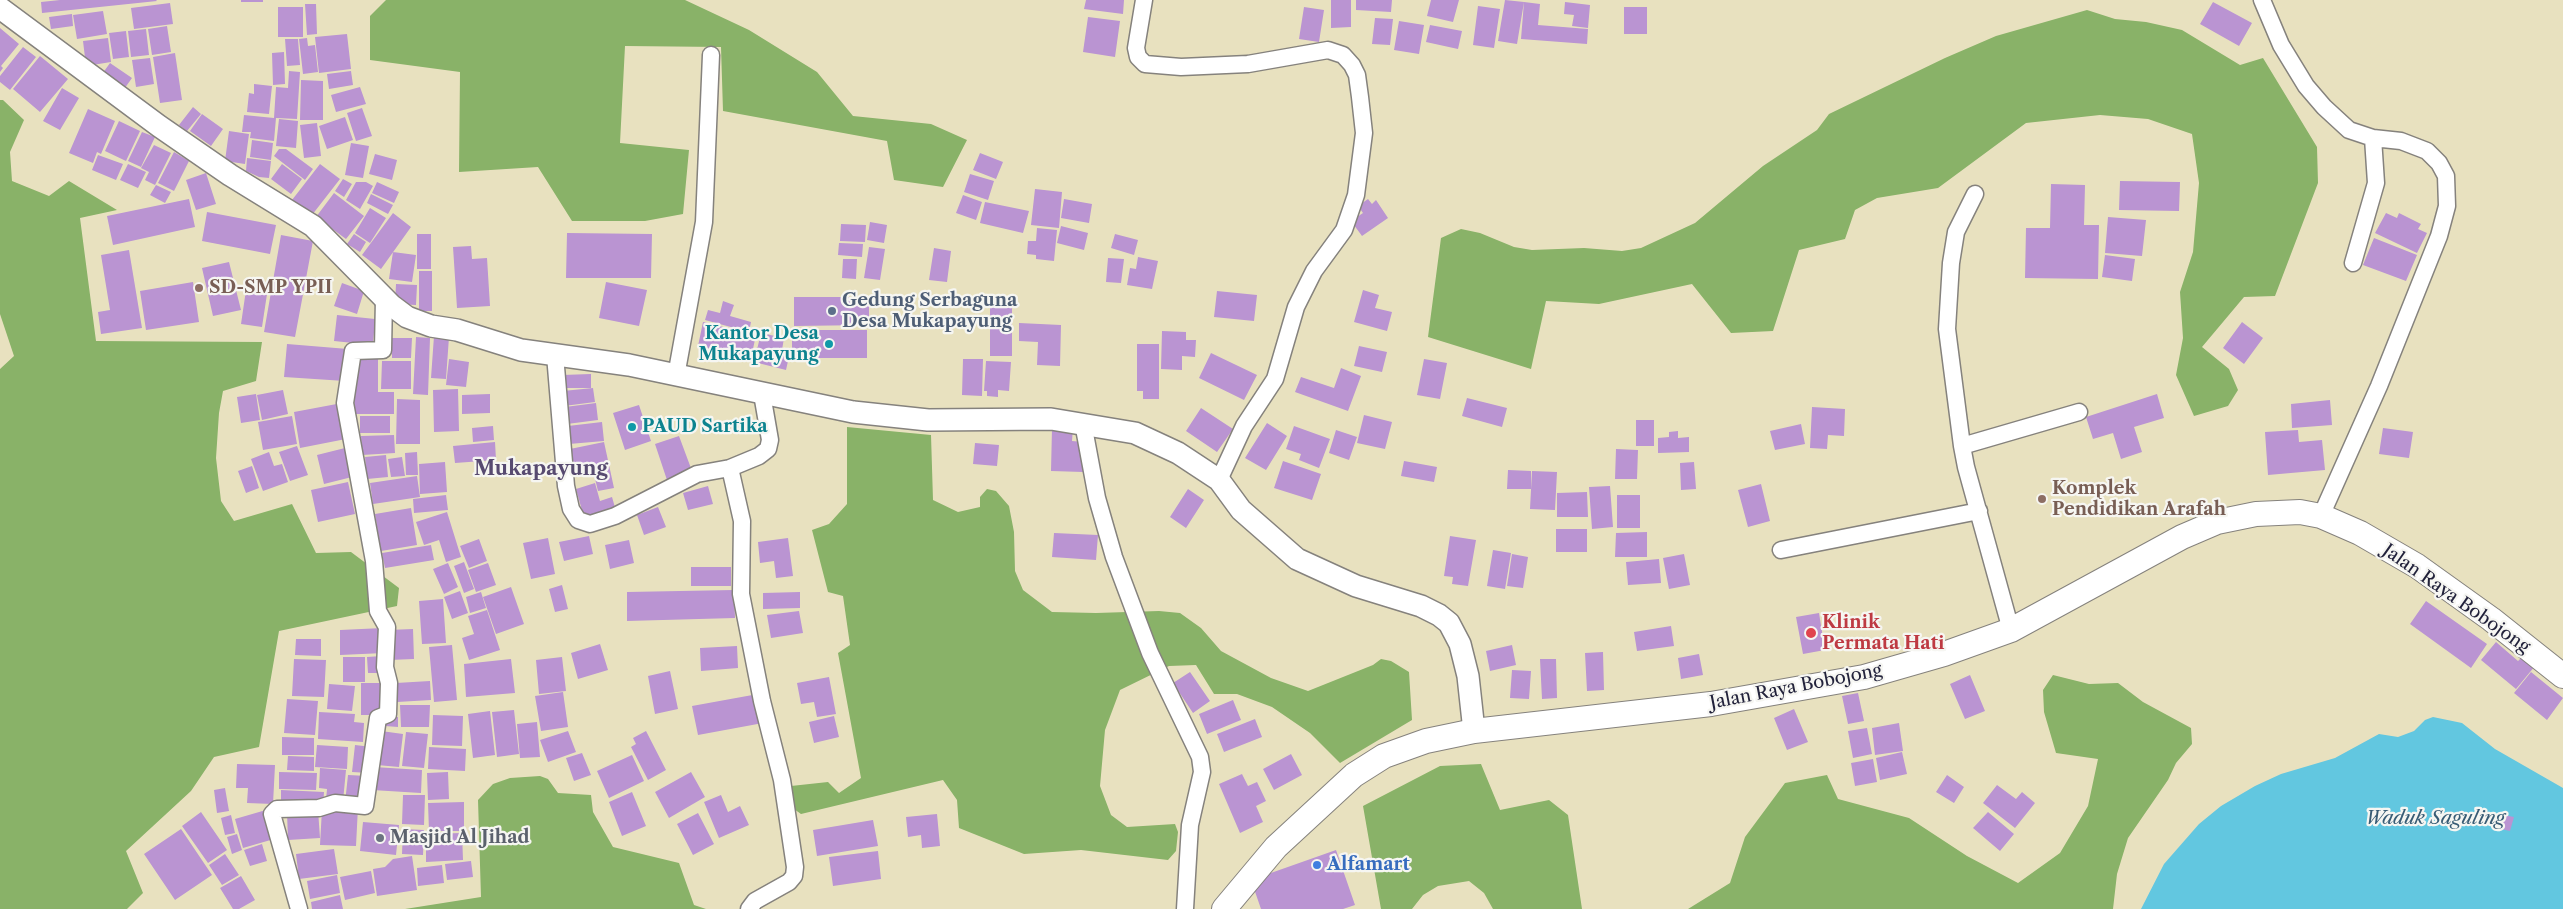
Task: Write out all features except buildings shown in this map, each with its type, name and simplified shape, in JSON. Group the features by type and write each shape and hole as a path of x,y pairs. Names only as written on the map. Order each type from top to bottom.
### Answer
{"main road":[{"name":"Jalan Raya Bobojong","path":"1224,909 1276,847 1354,775 1384,756 1426,741 1474,731 1711,704 1864,677 1944,654 2012,630 2182,537 2217,522 2256,514 2300,512 2321,516 2360,533 2417,566 2491,619 2563,676"}],"street":[{"path":"1144,0 1136,54 1145,64 1181,67 1248,64 1328,50 1343,55 1352,65 1359,90 1364,133 1356,195 1344,230 1314,271 1301,298 1275,379 1244,426 1218,480"},
{"path":"2262,0 2281,45 2306,86 2324,107 2349,130 2373,138 2401,141 2427,151 2439,163 2446,176 2446,206 2439,236 2379,386 2321,516"},
{"path":"0,8 166,131 230,175 313,226 384,298 407,317 431,326 457,330 520,350 629,365 853,412 928,420 1003,417 1083,423 1135,432 1178,453 1218,480 1241,510 1297,559 1356,586 1421,606 1439,615 1449,624 1460,644 1464,660 1474,731"},
{"path":"676,376 704,222 710,55"},
{"path":"2352,263 2376,182 2373,138"},
{"path":"1975,194 1956,232 1951,263 1947,329 1966,467 2012,630"},
{"path":"299,909 272,814 277,809 319,808 335,803 365,806 378,718 388,714 389,684 385,668 387,627 378,611 374,561 345,403 353,352 383,350 384,298"},
{"path":"555,355 566,486 571,508 578,520 590,524 607,518 697,474 730,468 760,456 768,449 770,440 762,394"},
{"path":"1962,446 2079,412"},
{"path":"1083,423 1095,490 1114,557 1150,653 1200,757 1202,772 1190,825 1185,909"},
{"path":"730,468 742,521 741,594 762,702 782,780 795,867 794,876 789,882 755,900 749,909"},
{"path":"1781,550 1979,511"}],"green space":[{"path":"386,0 685,0 749,30 817,72 853,116 931,124 967,140 943,187 894,180 887,141 723,111 721,47 625,46 620,143 689,150 683,214 645,221 572,221 538,167 459,172 460,72 370,60 370,16"},
{"path":"2087,10 2115,19 2146,22 2182,30 2240,65 2263,58 2317,147 2318,183 2275,296 2244,297 2202,347 2229,369 2238,390 2228,406 2194,416 2176,375 2183,338 2180,292 2193,252 2199,183 2192,134 2148,119 2100,115 2026,123 1938,188 1877,198 1855,210 1845,239 1799,250 1773,331 1731,333 1692,284 1599,304 1546,301 1531,369 1428,337 1441,238 1461,229 1480,233 1514,247 1532,250 1584,248 1622,251 1641,248 1695,223 1763,166 1817,130 1829,114 1945,58 1996,36"},
{"path":"0,100 3,100 24,120 10,152 12,181 49,196 69,181 117,210 80,218 96,341 262,342 256,381 223,391 219,413 216,458 221,501 234,521 292,504 316,553 351,552 399,588 397,606 279,631 259,747 214,757 191,791 126,851 143,893 127,909 0,909 0,369 14,356 0,314"},
{"path":"847,427 931,435 933,500 958,512 980,507 980,497 987,489 996,491 1009,506 1014,532 1015,571 1023,590 1052,612 1159,611 1180,613 1201,628 1221,651 1271,678 1308,691 1373,665 1381,659 1391,661 1409,672 1412,720 1340,763 1310,733 1272,707 1237,694 1214,694 1196,665 1169,666 1120,690 1105,730 1100,786 1111,815 1127,827 1175,824 1178,832 1176,851 1168,860 1081,850 1024,854 959,828 957,800 943,780 801,814 794,809 791,786 828,782 839,793 861,778 838,653 850,645 843,596 828,592 812,530 829,524 847,504"},
{"path":"2053,675 2089,684 2118,683 2143,702 2191,728 2192,744 2176,763 2168,780 2128,838 2117,874 2113,909 1688,909 1730,883 1745,837 1785,783 1827,775 1838,799 1909,818 1967,856 2018,883 2060,853 2088,806 2098,759 2056,753 2044,712 2043,690"},
{"path":"1481,764 1500,810 1549,800 1568,815 1582,909 1493,909 1484,893 1469,881 1438,886 1423,895 1412,909 1381,909 1363,806 1440,766"},
{"path":"540,776 548,779 558,793 591,795 593,812 613,847 679,863 694,905 706,909 405,909 481,897 478,800 493,784 510,778"}],"water":[{"name":"Waduk Saguling","path":"2433,717 2462,723 2495,749 2563,788 2563,909 2141,909 2164,864 2199,824 2221,806 2255,786 2281,774 2335,758 2379,734 2398,737 2414,731 2425,720"}],"place":[{"name":"SD-SMP YPII","path":"199,288"},
{"name":"Gedung Serbaguna Desa Mukapayung","path":"832,311"},
{"name":"Kantor Desa Mukapayung","path":"829,344"},
{"name":"PAUD Sartika","path":"632,427"},
{"name":"Komplek Pendidikan Arafah","path":"2042,499"},
{"name":"Klinik Permata Hati","path":"1811,633"},
{"name":"Masjid Al Jihad","path":"380,838"},
{"name":"Alfamart","path":"1317,865"}],"district":[{"name":"Mukapayung","path":"541,469"}]}
